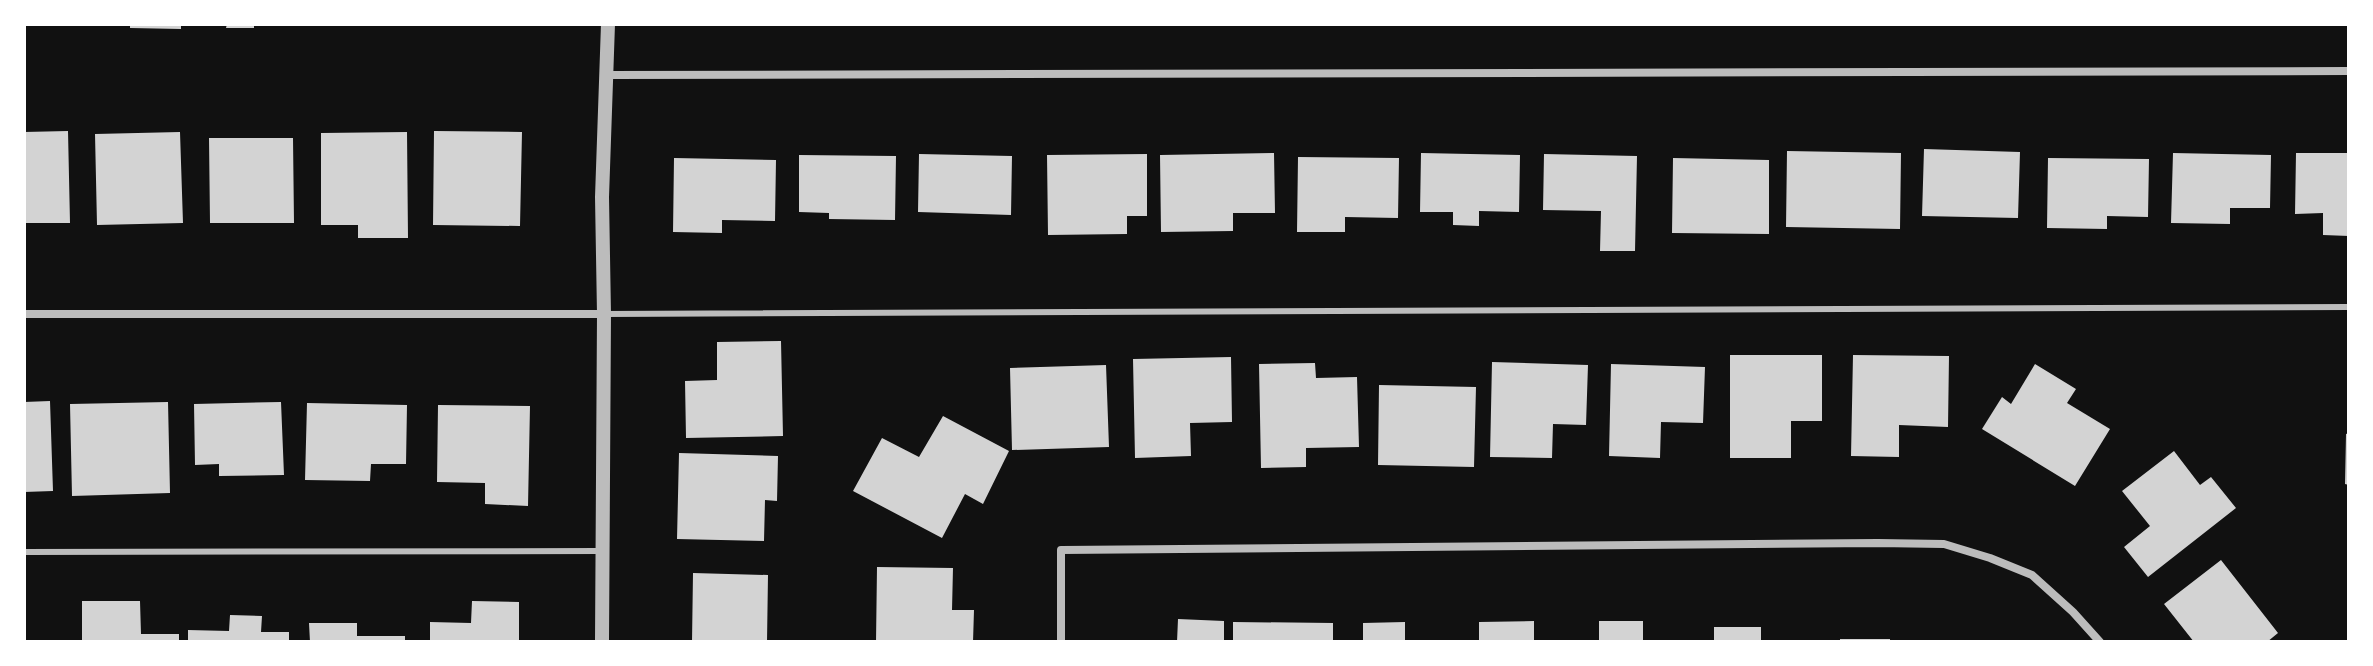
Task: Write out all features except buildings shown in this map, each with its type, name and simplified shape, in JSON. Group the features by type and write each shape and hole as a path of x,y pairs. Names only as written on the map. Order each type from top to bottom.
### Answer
{"street":[{"path":"602,642 602,197 608,24"},
{"path":"607,75 2349,71"},
{"path":"24,314 604,314"},
{"path":"1061,642 1061,550 1944,544 2032,575 2073,612 2100,642"}],"lane":[{"path":"604,314 2349,307"},
{"path":"24,552 602,551"}]}
